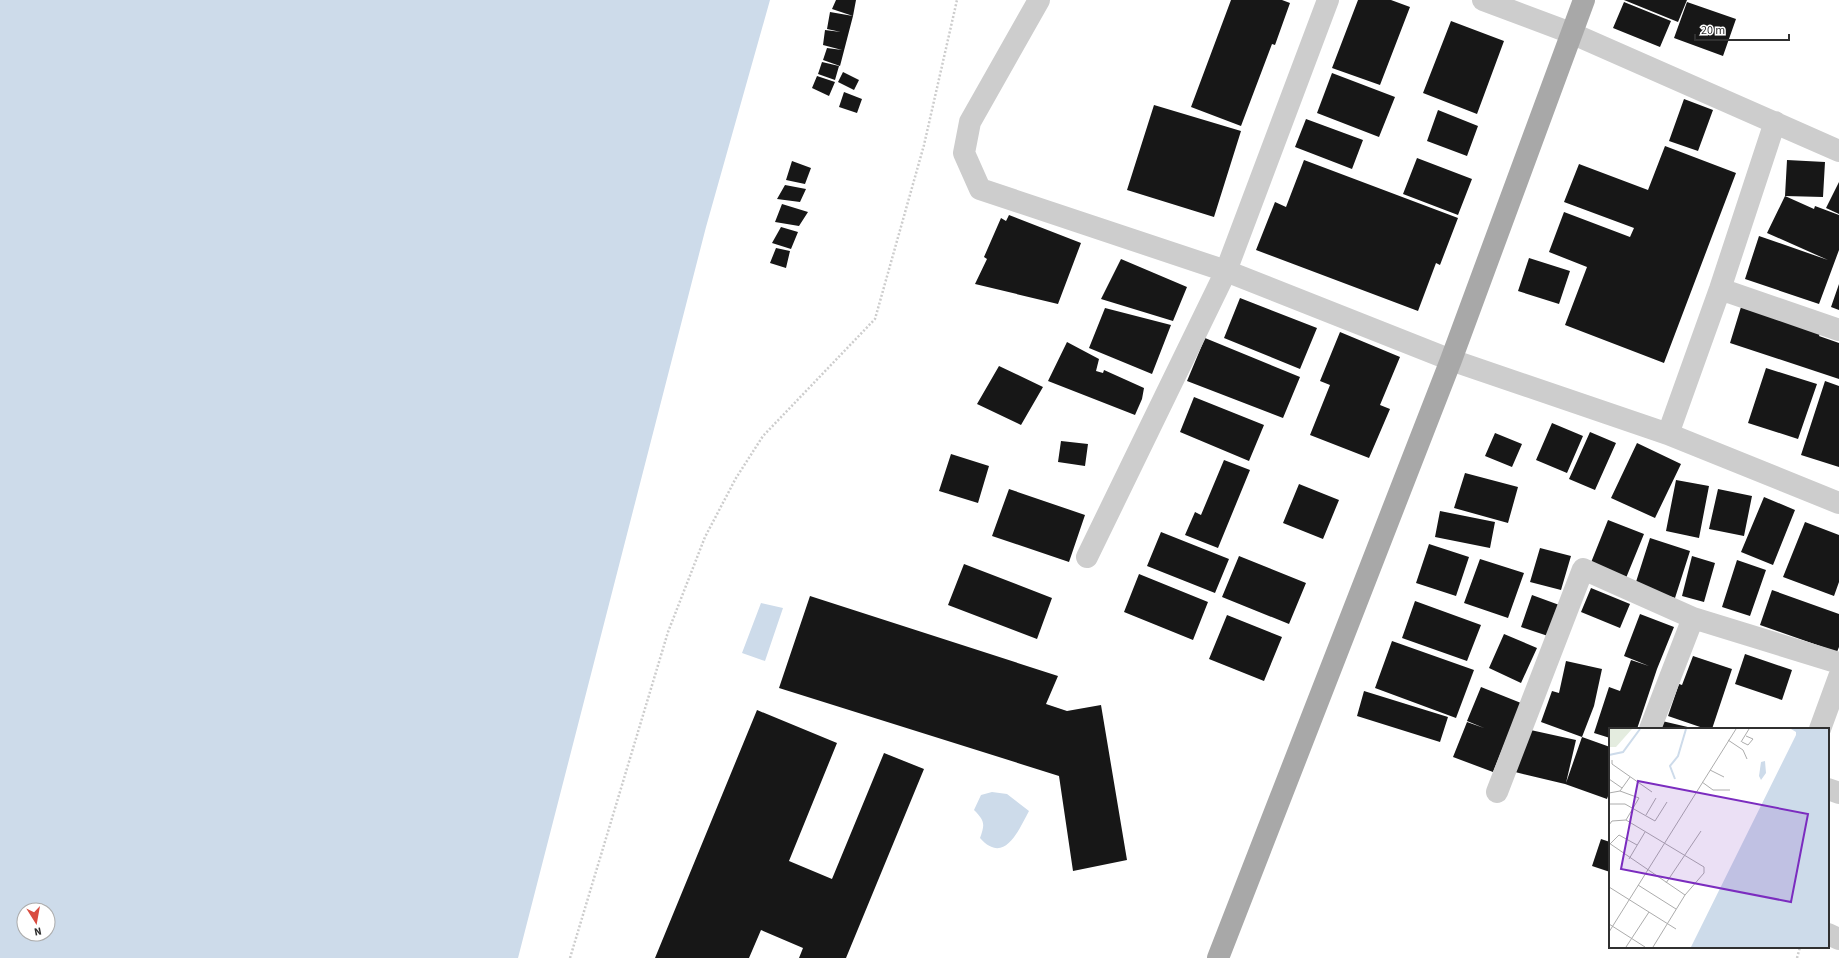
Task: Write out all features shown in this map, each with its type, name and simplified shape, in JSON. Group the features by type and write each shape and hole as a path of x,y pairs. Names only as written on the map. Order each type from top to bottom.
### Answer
{"main road":[{"path":"1218,958 1451,360 1584,0"}],"street":[{"path":"1039,0 970,122 964,152 980,189 1226,271 1451,360 1668,434 1839,503"},
{"path":"1087,557 1226,271 1328,0"},
{"path":"1483,0 1571,34 1839,151"},
{"path":"1668,434 1720,289 1775,122"},
{"path":"1720,289 1839,330"},
{"path":"1498,792 1583,569 1693,618 1839,663"},
{"path":"1650,728 1693,618"},
{"path":"1820,728 1839,678"},
{"path":"1829,790 1839,793"},
{"path":"1829,935 1839,940"}],"path":[{"path":"570,958 668,632 705,537 736,478 763,436 875,319 924,145 957,0"},
{"path":"1797,958 1800,948"}],"water":[{"path":"0,0 770,0 706,227 518,958 0,958"},
{"path":"761,603 783,608 765,661 742,653"},
{"path":"992,792 1007,794 1029,811 1016,835 1004,847 997,848 989,846 980,838 983,823 974,810 981,795"}],"building":[{"path":"836,0 856,0 853,16 832,9"},
{"path":"1231,0 1282,0 1290,3 1275,45 1272,44 1241,126 1191,107"},
{"path":"1358,0 1391,0 1410,7 1380,85 1332,68"},
{"path":"1624,0 1687,0 1678,22"},
{"path":"1624,2 1671,21 1660,47 1613,28"},
{"path":"1687,2 1736,19 1723,56 1674,38"},
{"path":"830,12 853,16 840,66 823,60 827,48 842,50 823,45 825,30 841,32 827,29"},
{"path":"1451,21 1504,41 1477,114 1423,93"},
{"path":"822,62 839,66 835,80 818,74"},
{"path":"843,72 859,80 854,90 838,82"},
{"path":"1332,73 1395,97 1379,137 1317,113"},
{"path":"817,76 835,82 829,96 812,88"},
{"path":"844,92 862,99 857,113 839,107"},
{"path":"1684,99 1713,110 1698,151 1669,141"},
{"path":"1154,105 1241,131 1214,217 1127,190"},
{"path":"1438,110 1478,126 1467,156 1427,141"},
{"path":"1306,119 1363,140 1352,169 1295,147"},
{"path":"1665,146 1736,173 1664,363 1565,325 1587,267 1549,252 1564,212 1630,237 1634,228 1564,202 1579,164 1648,190"},
{"path":"1417,158 1472,179 1458,215 1403,194"},
{"path":"1304,160 1458,218 1440,265 1436,263 1418,311 1256,250 1275,202 1286,207"},
{"path":"1787,160 1825,162 1823,197 1785,196"},
{"path":"792,161 811,168 805,184 786,180"},
{"path":"1839,182 1839,214 1826,208"},
{"path":"785,185 806,189 800,202 777,199"},
{"path":"1785,196 1814,209 1815,206 1839,215 1839,250 1819,304 1745,279 1759,236 1828,260 1767,233"},
{"path":"782,204 808,212 799,226 775,222"},
{"path":"1009,215 1081,243 1058,304 975,284 987,259 984,257 1001,218 1006,221"},
{"path":"781,227 798,232 791,249 772,243"},
{"path":"776,248 790,251 786,268 770,263"},
{"path":"1529,258 1570,271 1559,304 1518,291"},
{"path":"1121,259 1187,287 1173,321 1101,299"},
{"path":"1839,284 1839,310 1831,307"},
{"path":"1240,298 1317,328 1300,369 1224,338"},
{"path":"1741,307 1821,331 1819,336 1839,343 1839,379 1730,343"},
{"path":"1105,308 1171,325 1152,374 1089,348"},
{"path":"1340,332 1400,357 1380,405 1390,409 1369,458 1310,435 1330,385 1320,381"},
{"path":"1205,338 1300,377 1283,418 1187,381"},
{"path":"1067,342 1099,359 1096,371 1103,373 1104,370 1144,388 1142,399 1135,415 1048,381"},
{"path":"999,366 1043,387 1021,425 977,404"},
{"path":"1766,368 1817,384 1798,439 1748,423"},
{"path":"1825,381 1839,386 1839,467 1801,455"},
{"path":"1194,397 1264,425 1249,461 1180,432"},
{"path":"1552,423 1583,436 1567,473 1536,460"},
{"path":"1590,432 1616,443 1595,490 1569,479"},
{"path":"1495,433 1522,444 1512,467 1485,456"},
{"path":"1061,441 1088,444 1085,466 1058,462"},
{"path":"1637,443 1681,464 1655,518 1611,498"},
{"path":"951,454 989,466 978,503 939,491"},
{"path":"1224,460 1250,470 1218,548 1185,535 1195,512 1201,515"},
{"path":"1465,473 1518,487 1508,523 1454,508"},
{"path":"1676,480 1709,486 1699,538 1666,531"},
{"path":"1299,484 1339,500 1323,539 1283,523"},
{"path":"1009,489 1085,515 1069,562 992,536"},
{"path":"1718,489 1752,496 1744,536 1709,529"},
{"path":"1764,497 1795,510 1773,565 1741,552"},
{"path":"1440,511 1495,522 1490,548 1435,537"},
{"path":"1608,520 1644,534 1626,578 1590,565"},
{"path":"1805,522 1839,535 1839,582 1834,596 1783,577"},
{"path":"1161,532 1229,559 1215,593 1147,566"},
{"path":"1650,538 1690,551 1675,598 1635,585"},
{"path":"1429,544 1469,557 1456,596 1416,583"},
{"path":"1540,548 1571,556 1561,590 1530,582"},
{"path":"1239,556 1306,583 1289,624 1222,597"},
{"path":"1692,556 1715,563 1704,602 1682,596"},
{"path":"1480,559 1524,573 1508,618 1464,603"},
{"path":"1737,560 1766,570 1750,616 1722,607"},
{"path":"964,564 1052,598 1037,639 948,605"},
{"path":"1139,574 1208,602 1193,640 1124,612"},
{"path":"1591,588 1630,604 1620,628 1581,612"},
{"path":"1772,590 1839,614 1839,647 1837,652 1760,625"},
{"path":"1532,595 1562,606 1551,637 1521,627"},
{"path":"810,596 1058,676 1046,704 1067,711 1101,705 1127,860 1073,871 1059,776 779,688"},
{"path":"1415,601 1481,625 1467,661 1402,638"},
{"path":"1640,614 1674,627 1657,669 1637,728 1609,728 1609,738 1594,733 1609,687 1620,691 1631,660 1649,666 1624,656"},
{"path":"1227,615 1282,637 1264,681 1209,659"},
{"path":"1504,634 1537,648 1521,683 1489,668"},
{"path":"1392,641 1474,670 1456,718 1375,688"},
{"path":"1745,654 1792,670 1782,700 1735,684"},
{"path":"1693,656 1732,669 1712,728 1703,728 1668,716 1679,684 1682,685"},
{"path":"1566,661 1602,669 1594,706 1582,737 1541,722 1552,691 1559,693"},
{"path":"1481,687 1521,703 1493,772 1453,757 1467,722 1484,728 1467,721"},
{"path":"1364,691 1448,717 1440,742 1357,716"},
{"path":"757,710 837,743 789,861 832,879 884,753 924,769 846,958 799,958 803,948 761,930 749,958 655,958"},
{"path":"1662,721 1692,728 1660,728"},
{"path":"1526,729 1576,740 1566,783 1582,737 1609,747 1609,794 1607,799 1565,784 1515,772"},
{"path":"1601,839 1609,842 1609,872 1592,866"}]}
